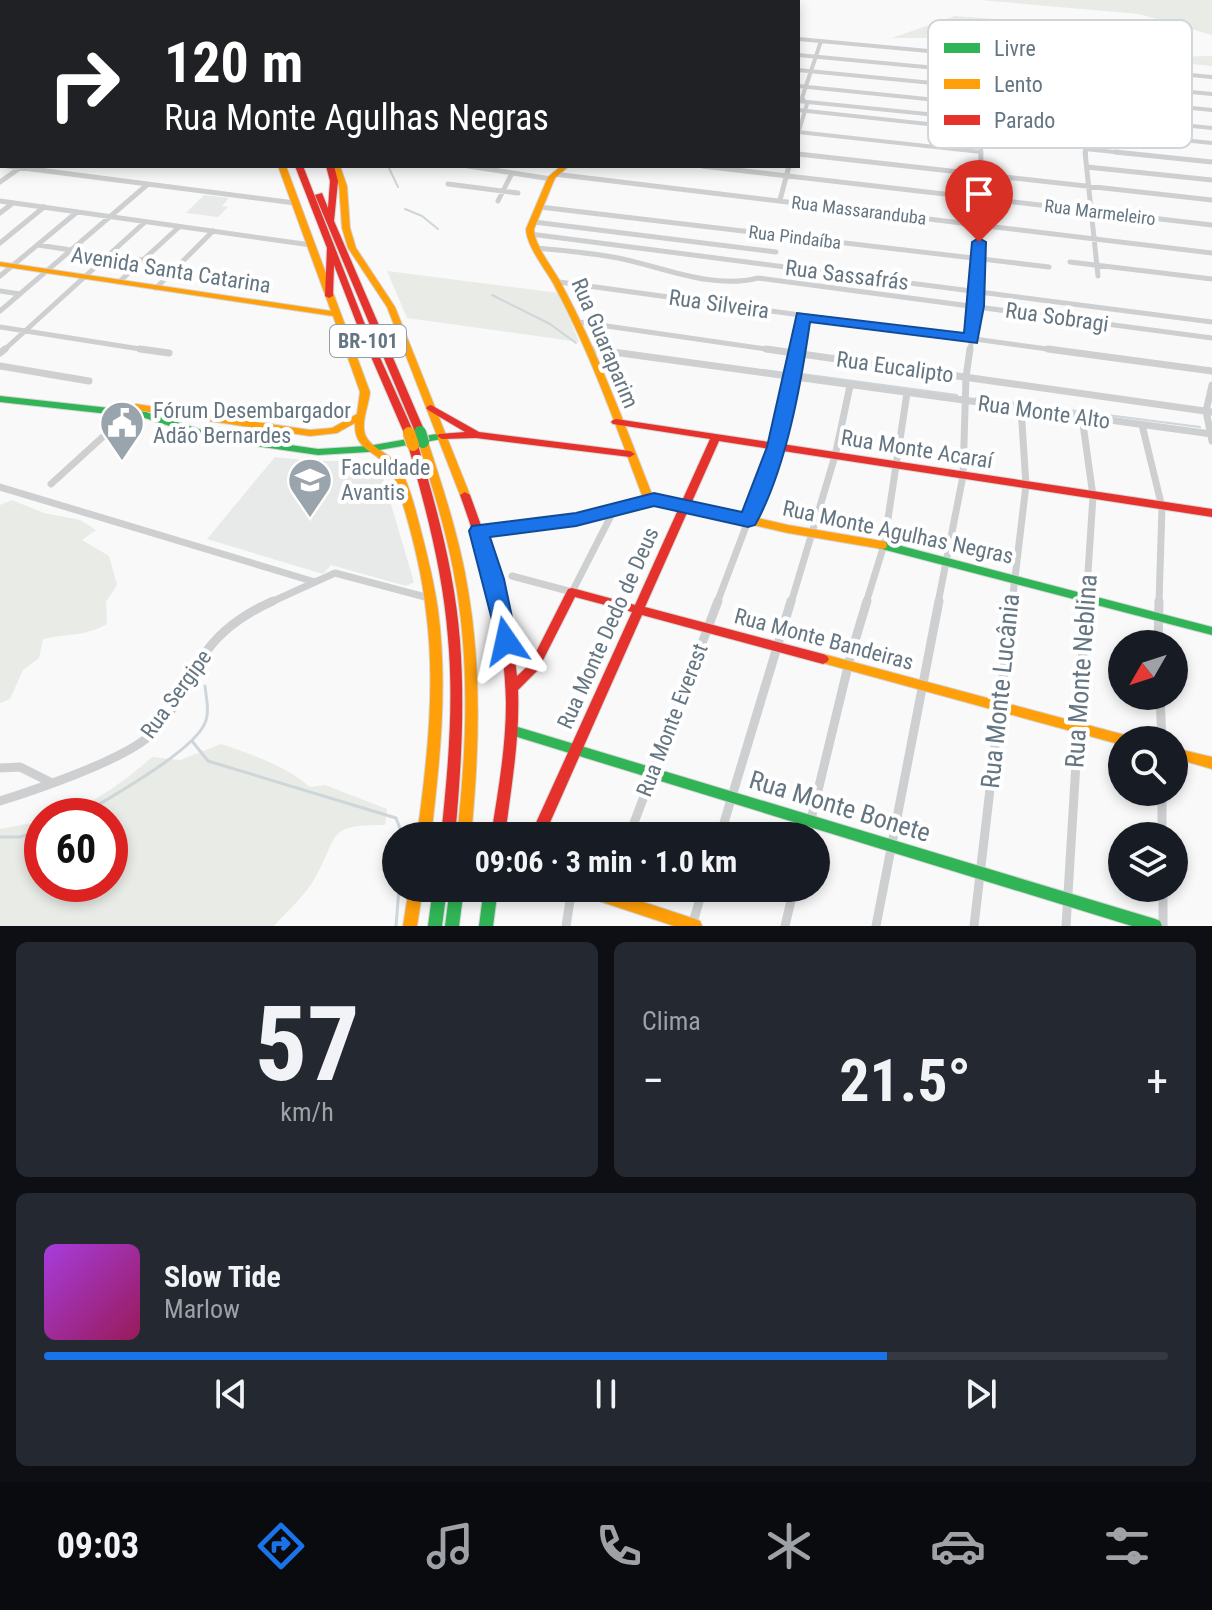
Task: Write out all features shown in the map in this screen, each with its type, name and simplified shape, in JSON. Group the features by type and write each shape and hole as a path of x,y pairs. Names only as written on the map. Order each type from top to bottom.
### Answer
{"main road":[{"path":"283,168 366,399 360,433 368,449 384,456 394,468 415,531 429,598 436,657 437,727 426,822"},
{"name":"BR-101","path":"300,168 330,247 416,438 442,539 456,617 460,712 449,822"},
{"name":"BR-101","path":"308,168 451,524 469,609 474,710 465,822"},
{"path":"330,223 333,168"},
{"path":"334,168 344,185 346,228 352,247 385,296 431,408 479,531 501,611 511,689 511,730 500,822"},
{"path":"532,228 556,173"},
{"name":"Rua Guaraparim","path":"532,228 538,248 559,282 591,349 616,422 649,500"},
{"path":"329,296 330,247"},
{"name":"Avenida Santa Catarina","path":"6,265 336,314"},
{"path":"0,392 152,409 296,431 334,431 361,416"},
{"path":"0,399 154,417 213,437 280,449 318,452 368,449 442,436 476,435 630,454"},
{"path":"431,408 476,435"},
{"name":"Rua Monte Acaraí","path":"616,422 1212,513"},
{"path":"280,449 297,442 299,436 296,431"},
{"name":"Rua Monte Dedo de Deus","path":"543,822 716,437"},
{"name":"Rua Monte Agulhas Negras","path":"479,531 576,520 649,500 945,559 1212,631"},
{"path":"511,689 534,667 572,592"},
{"name":"Rua Monte Bandeiras","path":"572,592 1108,735"},
{"name":"Rua Monte Bonete","path":"511,730 1155,926"},
{"path":"1188,757 1212,763"},
{"path":"410,926 414,902"},
{"path":"435,926 438,902"},
{"path":"452,926 455,902"},
{"path":"486,926 489,902"},
{"path":"632,902 693,926"}],"street":[{"path":"800,39 928,51"},
{"path":"821,41 801,101 801,111 928,124"},
{"path":"800,55 928,68"},
{"path":"800,70 928,82"},
{"path":"1192,75 1212,77"},
{"path":"800,86 928,99"},
{"path":"1192,92 1212,94"},
{"path":"801,101 928,114"},
{"path":"1192,108 1212,110"},
{"path":"1192,126 1212,128"},
{"path":"800,133 928,146"},
{"path":"1211,143 1212,154"},
{"path":"942,148 981,152"},
{"path":"876,926 963,476 966,377 978,292 981,148"},
{"path":"1098,276 1085,149 1212,162"},
{"path":"800,154 1212,200"},
{"path":"1087,167 1212,180"},
{"path":"0,182 19,168"},
{"path":"28,168 295,203"},
{"name":"Rua Massaranduba","path":"481,168 512,173 556,173 1212,253"},
{"name":"Rua Marmeleiro","path":"719,168 1212,225"},
{"path":"780,200 788,168"},
{"path":"498,201 512,173"},
{"path":"0,311 148,184"},
{"path":"448,184 518,193"},
{"path":"0,201 311,245"},
{"path":"0,213 13,203"},
{"path":"1,241 44,207"},
{"name":"Rua Pindaíba","path":"540,207 1049,267"},
{"path":"0,276 6,265 37,245 77,212"},
{"path":"0,353 145,222"},
{"path":"119,282 179,226"},
{"path":"532,228 776,252"},
{"name":"Rua Sassafrás","path":"532,228 762,264 1212,322"},
{"path":"156,288 213,231"},
{"path":"37,245 71,250"},
{"name":"Rua Sobragi","path":"538,248 627,260 658,270 730,281 758,278 1212,338"},
{"path":"758,278 767,251"},
{"path":"108,255 143,260"},
{"path":"1070,262 1212,279"},
{"name":"Rua Silveira","path":"559,282 1212,371"},
{"path":"0,291 20,294"},
{"name":"Rua Monte Everest","path":"634,822 776,447 793,378 803,316"},
{"name":"Rua Eucalipto","path":"579,322 1209,412"},
{"path":"0,327 169,353"},
{"name":"Rua Monte Alto","path":"591,349 1211,436"},
{"path":"0,366 89,381"},
{"path":"1211,436 1209,412 1212,385"},
{"path":"724,822 835,456 850,386"},
{"path":"810,821 848,666 884,545 907,393"},
{"name":"Rua Monte Lucânia","path":"974,926 1026,485 1021,408"},
{"path":"51,484 129,413"},
{"name":"Rua Monte Neblina","path":"1066,926 1093,496 1082,417"},
{"path":"1142,425 1162,507 1158,630"},
{"path":"0,487 315,582"},
{"path":"572,592 615,508"},
{"name":"Rua Sergipe","path":"0,801 52,783 132,748 149,737 178,699 204,654 231,626 251,611 335,573 429,598"},
{"name":"Rua Monte Bandeiras","path":"512,576 572,592"},
{"path":"0,768 20,767 52,783"},
{"path":"566,926 570,902"},
{"path":"693,926 699,902"},
{"path":"785,926 791,902"},
{"path":"1163,902 1163,926"}],"shaded area":[{"path":"980,0 1212,0 1212,35 1192,29 1192,20 1160,20 1139,14"},
{"path":"955,16 1009,20 944,20"},
{"path":"928,25 928,38 892,38"},
{"path":"1192,56 1212,56 1212,66 1192,64"},
{"path":"204,195 229,198 222,206 228,207 218,217 186,213"},
{"path":"387,271 559,293 579,342 407,318"},
{"name":"Faculdade Avantis","path":"275,457 312,461 368,461 380,467 414,582 406,586 331,565 323,574 207,539"},
{"path":"12,500 44,513 80,520 96,530 82,540 109,556 117,585 106,602 107,624 83,633 43,639 39,658 23,670 10,699 0,703 0,505"},
{"path":"221,744 279,767 310,787 325,785 387,809 385,822 382,825 352,827 337,835 311,885 274,926 0,926 0,829 24,824 24,902 128,902 128,798 96,798 152,757 180,760"}],"waterway":[{"path":"389,168 398,187"},
{"path":"405,209 422,216 438,229"},
{"path":"492,295 550,324 576,343"},
{"path":"802,374 957,395"},
{"path":"976,398 1200,427"},
{"path":"109,798 168,760 197,735 207,714 205,686"},
{"path":"192,741 208,761 396,818 398,822"},
{"path":"0,837 24,836"},
{"path":"396,926 398,902"}],"traffic: fast":[{"path":"0,399 146,415 213,437 318,452 368,449 442,436"},
{"path":"420,432 423,442"},
{"path":"882,545 1212,631"},
{"path":"511,730 1155,926"},
{"path":"435,926 438,902"},
{"path":"452,926 455,902"},
{"path":"486,926 489,902"}],"traffic: slow":[{"path":"283,168 365,392 360,434 366,444 390,463 398,476 408,502 426,574 436,649 437,686 426,822"},
{"path":"337,168 343,186 346,228 352,248 391,307 465,495"},
{"path":"563,168 552,177 530,229 530,237 582,333 649,500"},
{"path":"0,264 336,314"},
{"path":"136,407 310,433 334,431 361,416"},
{"path":"409,433 413,445"},
{"path":"423,442 453,543 469,636 472,732 465,822"},
{"path":"479,531 576,520 635,503 660,500 788,529 882,545"},
{"path":"823,659 1108,735"},
{"path":"1188,757 1212,763"},
{"path":"410,926 414,902"},
{"path":"623,902 695,926"}],"traffic: jam":[{"path":"300,168 360,322 409,433"},
{"path":"331,168 334,181 331,220"},
{"path":"319,195 420,432"},
{"path":"329,296 330,250"},
{"path":"431,408 475,434"},
{"path":"616,422 1212,513"},
{"path":"442,436 476,435 630,454"},
{"path":"543,822 716,437"},
{"path":"413,445 440,546 454,639 456,733 450,822"},
{"path":"465,495 498,597 511,675 511,736 500,822"},
{"path":"511,689 534,667 572,592 823,659"}],"place":[{"name":"Fórum Desembargador Adão Bernardes","path":"122,462"},
{"name":"Faculdade Avantis","path":"310,519"}],"route":[{"path":"506,641 479,531 576,520 649,500 748,520 776,447 793,378 803,316 971,339 977,306 979,242"}]}
